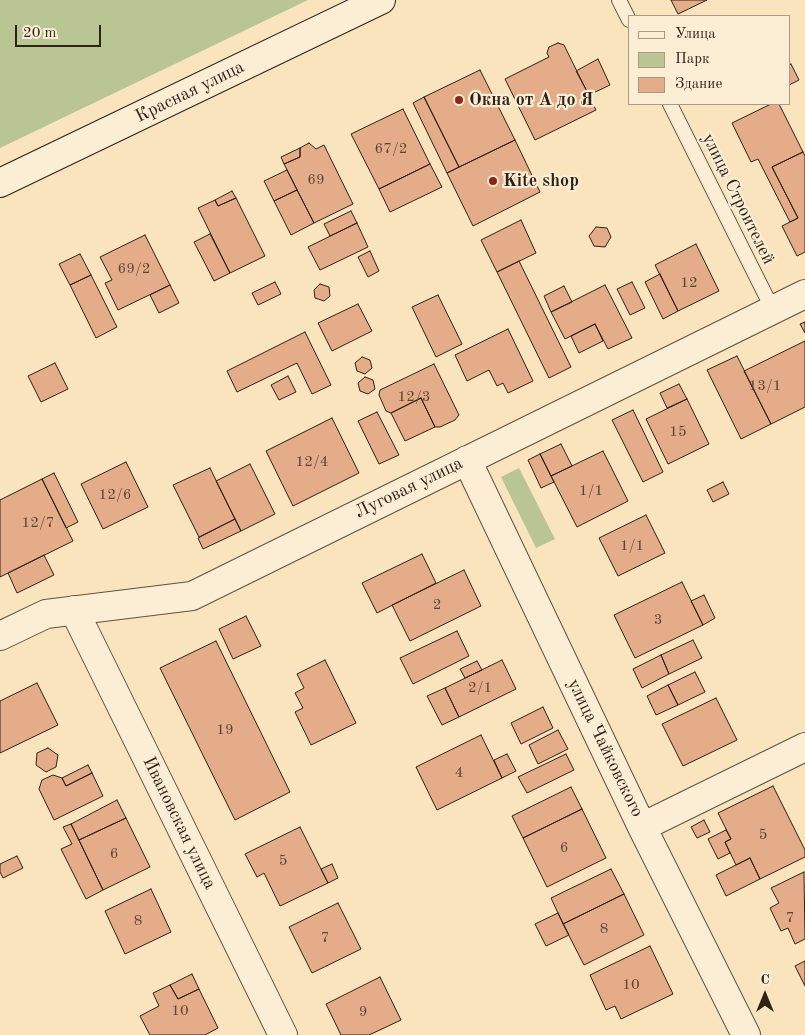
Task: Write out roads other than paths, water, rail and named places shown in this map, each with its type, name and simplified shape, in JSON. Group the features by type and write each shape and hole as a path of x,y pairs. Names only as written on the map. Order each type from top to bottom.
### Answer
{"street":[{"name":"Красная улица","path":"0,184 381,0"},
{"name":"Луговая улица","path":"0,636 46,614 192,596 805,294"},
{"name":"улица Чайковского","path":"467,460 642,827 746,1035"},
{"name":"Ивановская улица","path":"74,610 283,1035"},
{"path":"642,827 805,747"}],"lane":[{"path":"619,0 628,18"},
{"name":"улица Строителей","path":"670,105 773,310"}],"place":[{"name":"Окна от А до Я","path":"459,100"},
{"name":"Kite shop","path":"493,181"}]}
